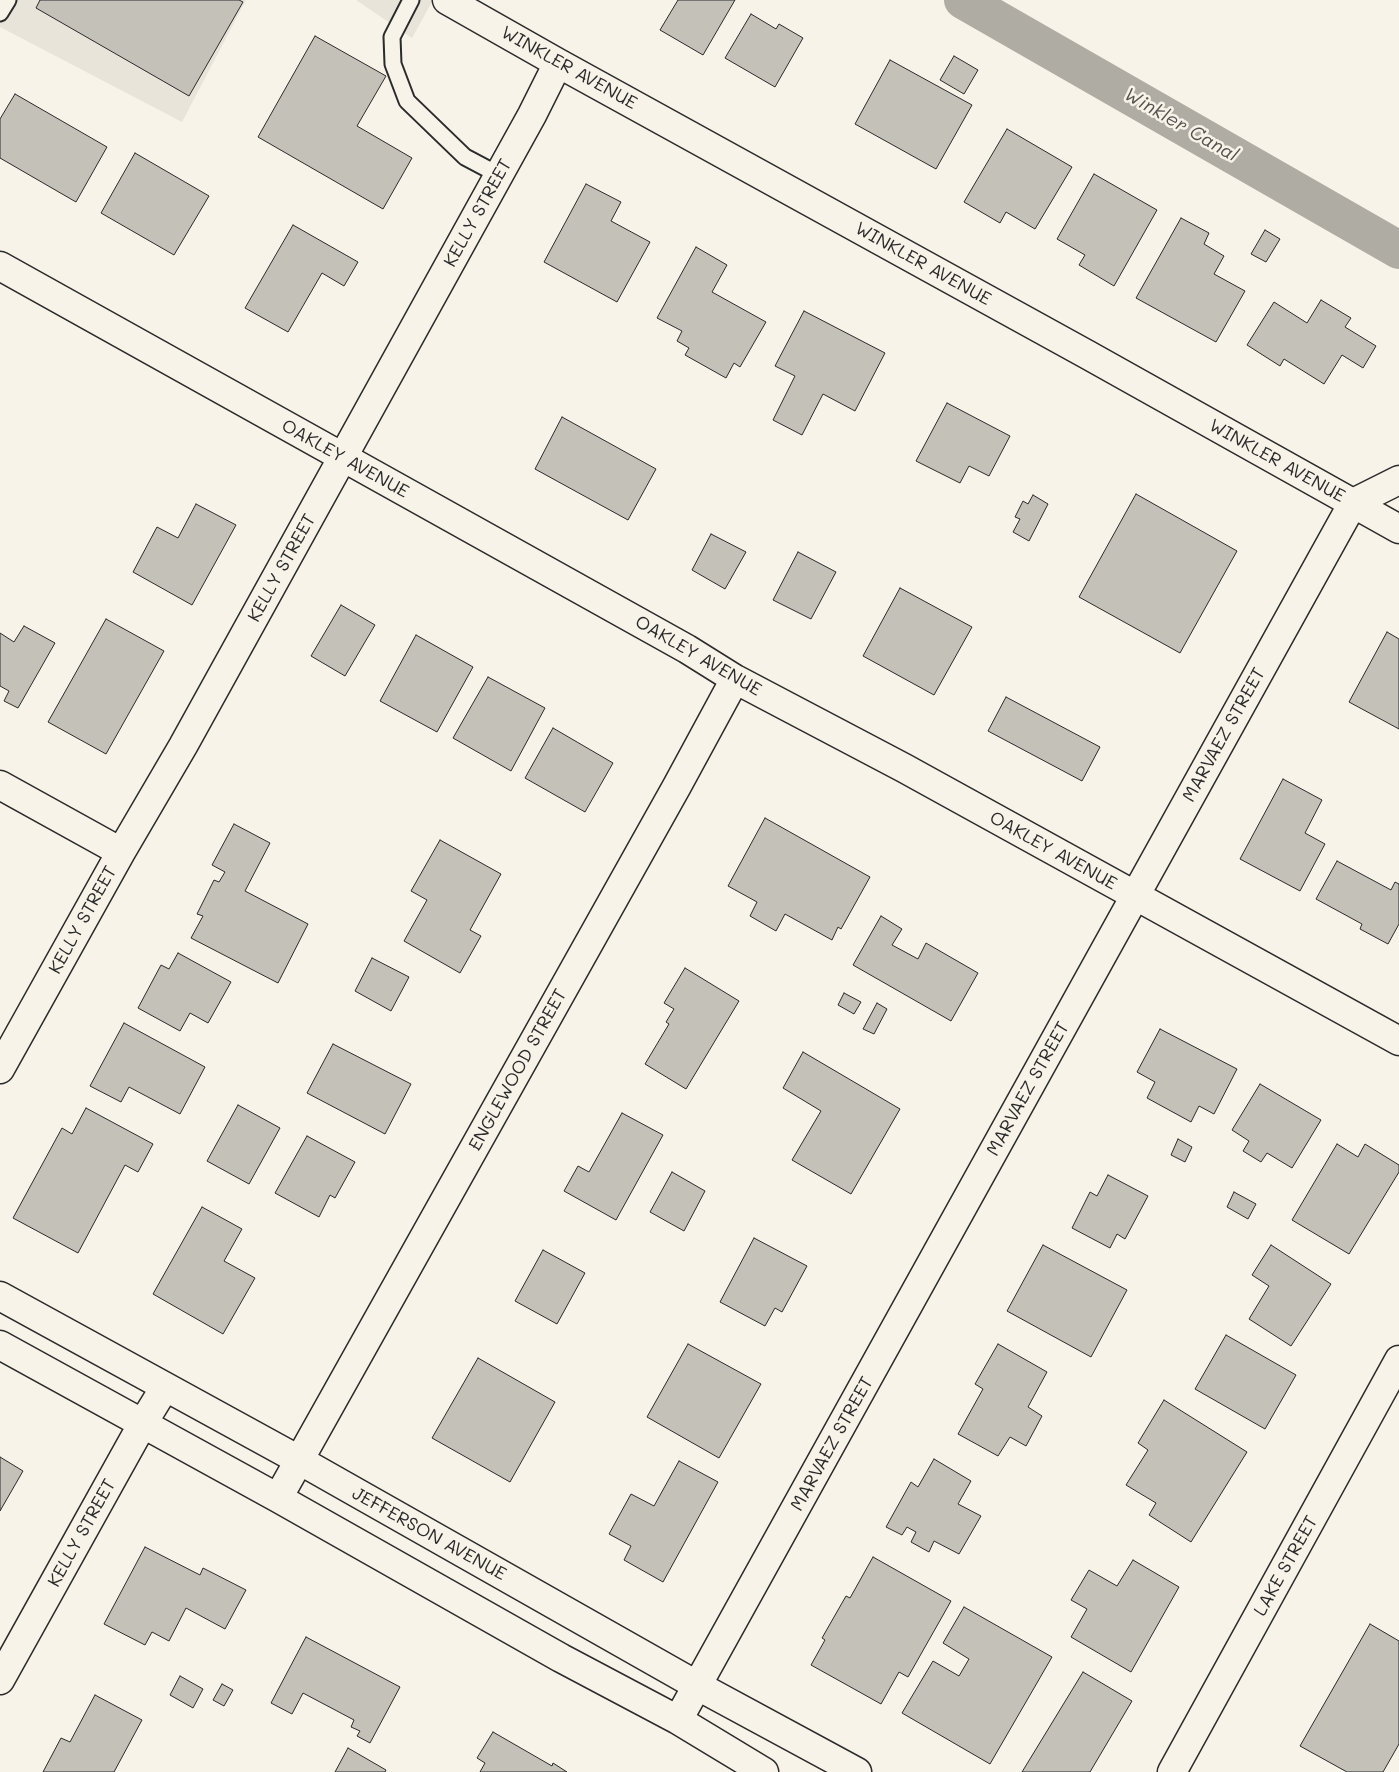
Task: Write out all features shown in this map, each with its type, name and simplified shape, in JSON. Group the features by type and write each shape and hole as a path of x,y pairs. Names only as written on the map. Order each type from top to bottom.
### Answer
{"street":[{"name":"WINKLER AVENUE","path":"447,0 1399,529"},
{"name":"KELLY STREET","path":"0,1069 120,852 183,746 532,115 558,63"},
{"name":"OAKLEY AVENUE","path":"0,266 687,649 735,679 913,773 1399,1041"},
{"path":"1353,503 1399,480"},
{"name":"MARVAEZ STREET","path":"678,1720 1353,503"},
{"name":"ENGLEWOOD STREET","path":"278,1498 735,679"},
{"path":"0,785 120,852"},
{"name":"JEFFERSON AVENUE","path":"0,1296 299,1460 698,1686 857,1772"},
{"path":"0,1345 278,1498 561,1658 678,1720 764,1772"},
{"name":"LAKE STREET","path":"1172,1772 1399,1360"},
{"name":"KELLY STREET","path":"0,1680 165,1387"}],"lane":[{"path":"0,13 8,0"},
{"path":"411,0 392,37 393,64 407,101 465,157 499,175"}],"shaded area":[{"path":"0,0 246,0 182,122 0,27"},
{"path":"356,0 433,0 412,38"}],"building":[{"path":"40,0 239,0 243,2 189,96 36,8"},
{"path":"678,0 735,0 703,55 660,30"},
{"path":"751,14 776,29 779,24 803,38 775,87 725,58"},
{"path":"315,36 386,76 357,126 412,158 383,209 258,137"},
{"path":"954,56 978,70 964,94 940,80"},
{"path":"890,60 972,105 936,169 855,124"},
{"path":"15,94 107,147 76,202 0,158 0,119"},
{"path":"1007,129 1072,167 1035,229 1006,212 1000,223 964,202"},
{"path":"135,153 209,196 174,255 101,213"},
{"path":"1094,174 1157,210 1114,286 1079,265 1085,255 1057,239"},
{"path":"586,184 621,202 611,221 650,242 617,302 544,262"},
{"path":"1181,218 1209,233 1204,244 1224,256 1214,274 1245,291 1216,342 1136,298"},
{"path":"293,225 358,262 344,286 322,273 288,332 245,308"},
{"path":"1265,230 1280,239 1266,262 1251,254"},
{"path":"696,247 727,265 712,292 766,322 740,367 734,363 726,378 685,355 689,348 677,341 682,331 657,318"},
{"path":"1321,300 1351,318 1345,327 1376,346 1363,368 1342,355 1324,384 1284,359 1280,366 1247,345 1274,302 1307,323"},
{"path":"804,311 885,353 855,411 823,394 802,435 773,420 795,376 775,366"},
{"path":"947,403 1010,436 989,476 969,466 960,483 916,461"},
{"path":"562,417 656,469 628,520 535,469"},
{"path":"1136,494 1237,551 1180,653 1079,597"},
{"path":"1033,495 1048,504 1029,541 1013,532 1020,519 1015,517 1023,501 1028,504"},
{"path":"196,504 236,525 192,605 133,572 157,527 178,538"},
{"path":"711,534 746,552 725,589 692,570"},
{"path":"798,552 836,572 811,619 773,600"},
{"path":"900,588 972,627 934,695 863,656"},
{"path":"341,605 375,625 345,676 311,656"},
{"path":"106,619 164,651 106,754 48,722"},
{"path":"24,626 55,643 18,708 4,701 9,691 0,686 0,633 14,642"},
{"path":"1387,632 1399,639 1399,729 1349,702"},
{"path":"416,635 473,667 437,732 380,701"},
{"path":"488,677 545,708 511,771 453,738"},
{"path":"1006,697 1100,747 1082,781 988,731"},
{"path":"553,728 613,763 585,812 525,778"},
{"path":"1283,779 1322,800 1305,833 1325,844 1300,891 1240,859"},
{"path":"765,818 870,877 841,929 838,927 832,940 785,914 776,931 750,916 757,902 728,886"},
{"path":"234,824 270,843 245,891 308,924 278,983 191,938 203,916 197,914 214,880 219,882 225,872 212,865"},
{"path":"440,840 501,874 470,930 481,936 460,973 404,941 427,900 411,891"},
{"path":"1337,861 1391,890 1395,882 1399,884 1399,924 1388,944 1360,929 1362,924 1316,899"},
{"path":"881,916 902,929 892,945 918,959 926,943 978,973 951,1021 853,965"},
{"path":"178,953 231,982 208,1023 190,1013 180,1031 138,1008 161,965 169,969"},
{"path":"372,958 409,977 391,1011 355,991"},
{"path":"685,968 739,1001 686,1089 645,1064 669,1024 666,1022 674,1009 664,1003"},
{"path":"844,993 861,1002 854,1014 838,1005"},
{"path":"877,1003 887,1009 874,1034 863,1029"},
{"path":"124,1023 205,1067 180,1114 129,1087 121,1102 90,1086"},
{"path":"1160,1029 1237,1069 1214,1114 1199,1106 1191,1122 1147,1098 1155,1082 1137,1072"},
{"path":"333,1044 411,1084 385,1134 307,1093"},
{"path":"803,1052 900,1109 851,1194 792,1160 821,1111 783,1088"},
{"path":"1260,1084 1321,1120 1292,1168 1267,1153 1261,1162 1243,1151 1249,1141 1232,1130"},
{"path":"238,1105 280,1128 249,1184 207,1161"},
{"path":"86,1108 153,1144 138,1172 125,1165 78,1253 13,1218 62,1128 72,1134"},
{"path":"622,1113 663,1135 616,1220 564,1191 578,1166 589,1172"},
{"path":"307,1136 355,1162 335,1198 330,1195 319,1217 275,1193"},
{"path":"1178,1139 1192,1147 1185,1162 1171,1155"},
{"path":"1337,1144 1358,1157 1365,1144 1399,1165 1399,1172 1349,1254 1292,1220"},
{"path":"672,1172 705,1191 684,1231 650,1212"},
{"path":"1108,1175 1148,1196 1125,1239 1117,1234 1110,1248 1072,1228 1090,1192 1097,1196"},
{"path":"1234,1192 1256,1204 1248,1219 1227,1207"},
{"path":"202,1207 242,1229 224,1261 255,1278 223,1334 153,1294"},
{"path":"754,1238 807,1266 782,1312 775,1308 765,1326 720,1302"},
{"path":"1043,1245 1127,1290 1091,1357 1007,1311"},
{"path":"1271,1245 1331,1284 1291,1346 1249,1319 1269,1286 1252,1275"},
{"path":"543,1250 585,1273 557,1324 515,1301"},
{"path":"1226,1335 1296,1375 1265,1429 1195,1389"},
{"path":"688,1344 761,1384 719,1458 647,1417"},
{"path":"998,1344 1047,1372 1028,1407 1042,1416 1026,1446 1010,1437 998,1456 958,1434 983,1389 975,1384"},
{"path":"478,1358 555,1402 510,1482 432,1438"},
{"path":"1164,1400 1247,1452 1191,1542 1149,1515 1156,1503 1126,1485 1148,1450 1138,1443"},
{"path":"0,1457 23,1471 0,1511"},
{"path":"934,1459 971,1481 958,1504 981,1516 959,1554 934,1541 929,1552 911,1542 916,1532 907,1527 902,1535 886,1527 911,1482 918,1487"},
{"path":"679,1461 718,1482 663,1582 624,1560 631,1546 609,1534 631,1494 654,1506"},
{"path":"145,1547 200,1575 203,1568 246,1590 225,1629 186,1608 169,1641 152,1632 145,1645 104,1624"},
{"path":"873,1557 951,1601 908,1677 899,1672 881,1704 811,1665 825,1640 822,1638 846,1596 850,1598"},
{"path":"1133,1560 1179,1587 1131,1672 1071,1637 1087,1609 1071,1600 1089,1570 1117,1586"},
{"path":"964,1607 1052,1657 990,1764 902,1713 933,1661 959,1676 969,1659 943,1643"},
{"path":"1370,1624 1399,1641 1399,1744 1383,1772 1347,1772 1300,1746"},
{"path":"306,1637 400,1687 370,1743 357,1736 360,1731 351,1727 354,1720 303,1693 292,1714 271,1703"},
{"path":"1083,1672 1132,1701 1090,1772 1022,1772"},
{"path":"180,1676 203,1689 193,1708 170,1695"},
{"path":"222,1684 233,1690 224,1706 213,1700"},
{"path":"95,1695 142,1720 114,1772 43,1772 61,1738 70,1742"},
{"path":"493,1732 552,1766 553,1763 567,1772 480,1772 485,1763 477,1758"},
{"path":"348,1748 386,1770 385,1772 335,1772"}],"waterway":[{"name":"Winkler Canal","path":"963,0 1399,250"}]}
